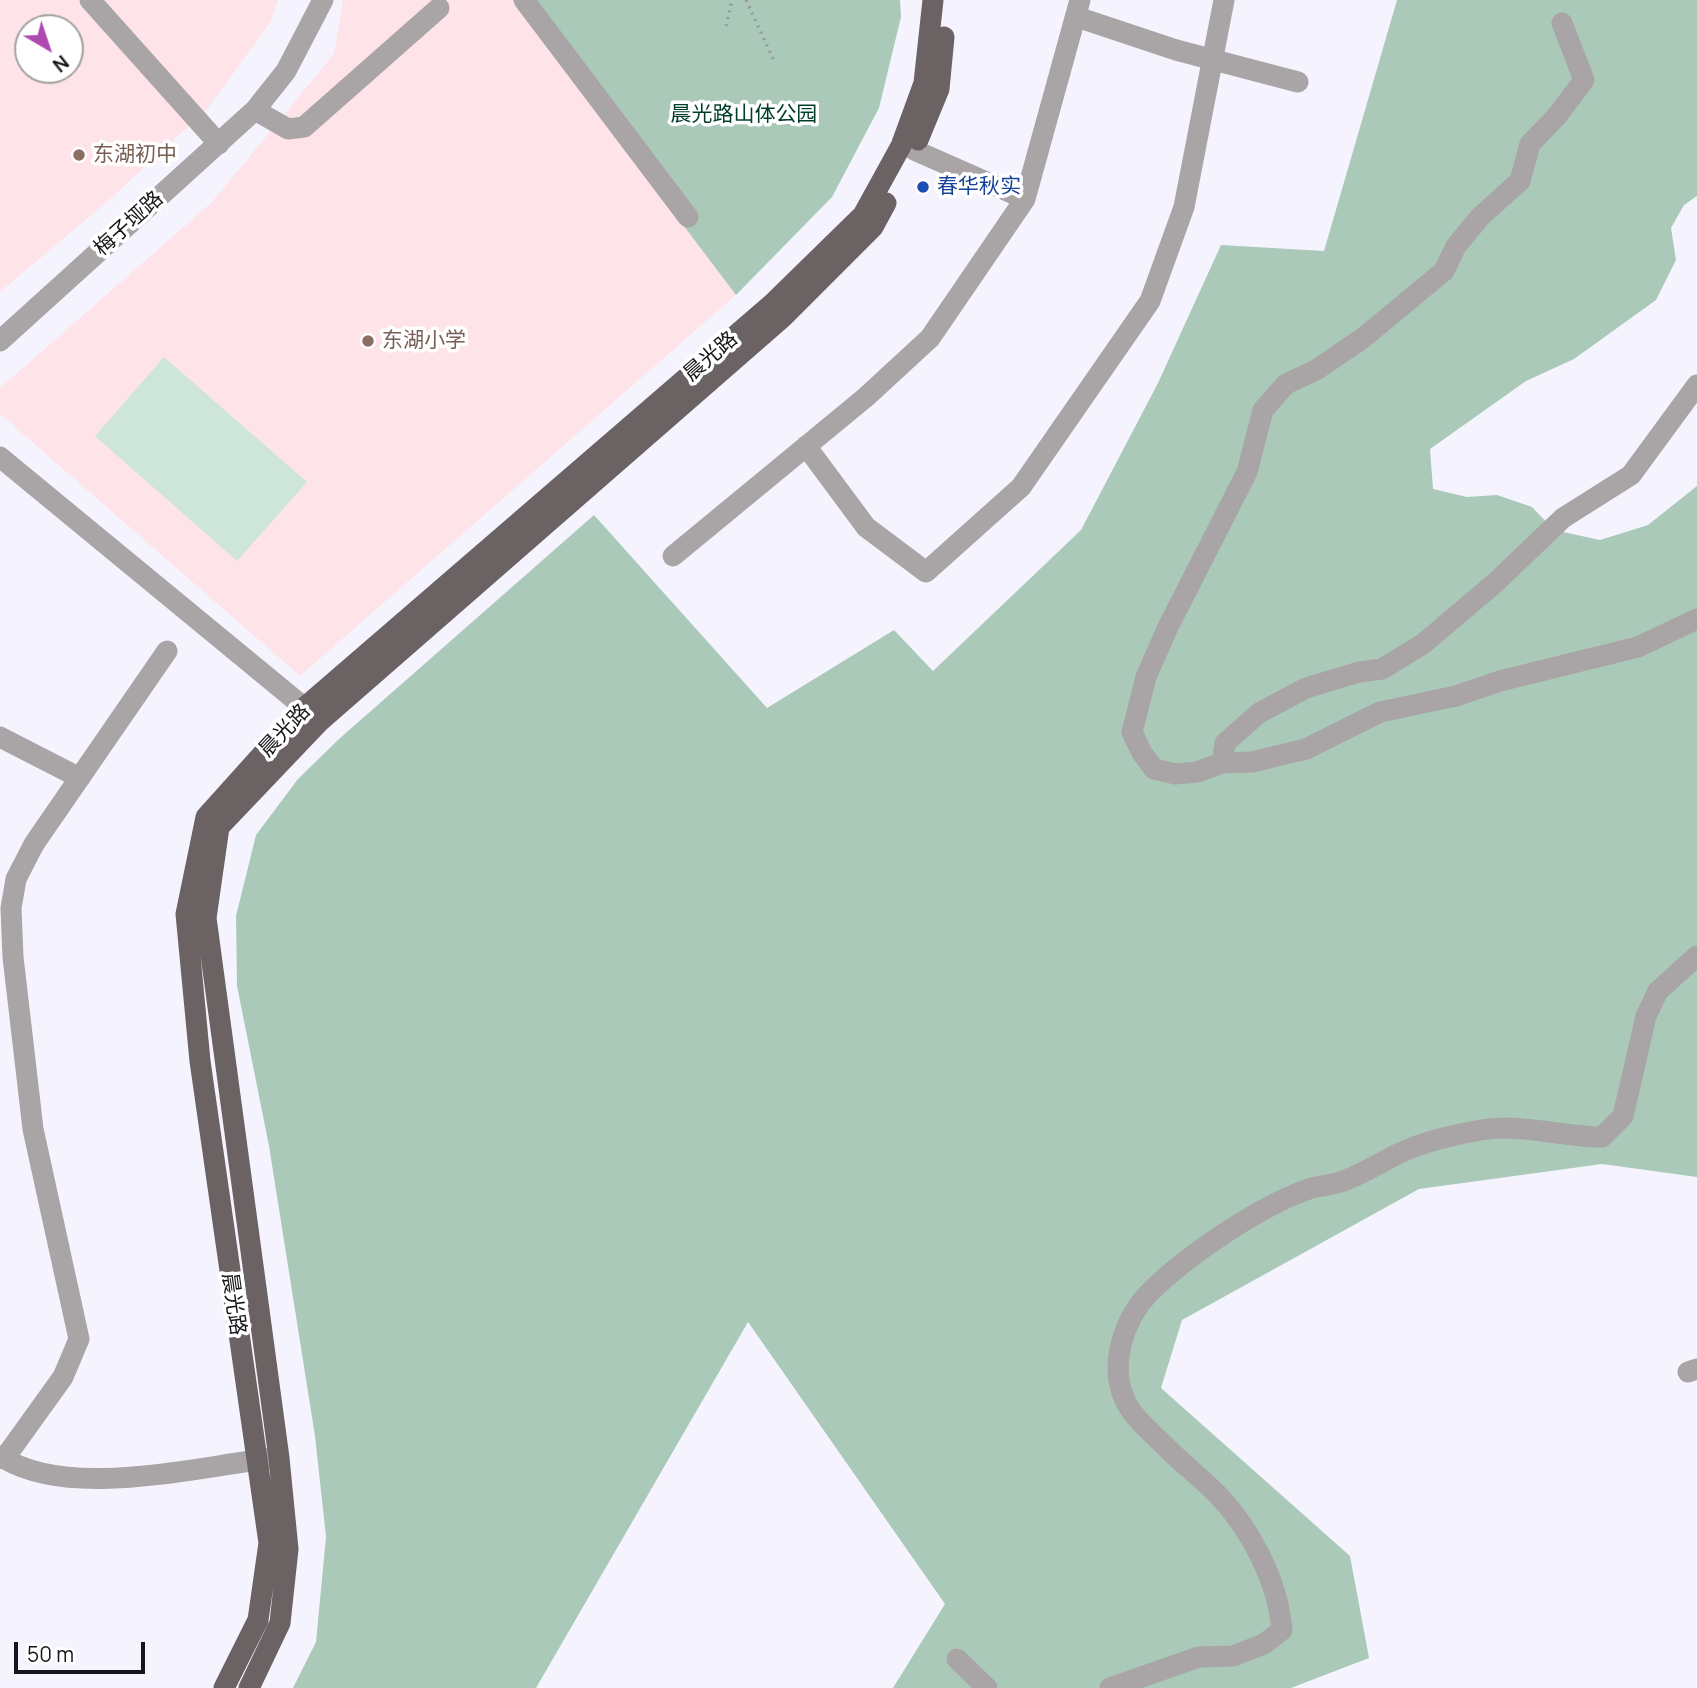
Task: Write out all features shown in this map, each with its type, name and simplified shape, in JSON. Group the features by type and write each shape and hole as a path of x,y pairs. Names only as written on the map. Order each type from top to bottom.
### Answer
{"main road":[{"name":"晨光路","path":"224,1688 258,1620 269,1543 200,1061 186,914 206,817 312,714 772,304 863,215 901,146 924,83 933,0"},
{"name":"晨光路","path":"249,1688 280,1623 288,1549 279,1458 206,918 219,827 312,714 783,317 873,227 914,150 939,89 947,0"}],"street":[{"path":"90,0 219,144"},
{"name":"梅子垭路","path":"0,341 255,110 286,71 323,0"},
{"path":"524,0 688,217"},
{"path":"806,446 866,527 926,572 1021,487 1150,301 1184,207 1224,0"},
{"path":"255,110 288,129 304,127 439,8"},
{"path":"673,556 866,397 930,338 1025,199 1078,9 1213,60 1298,82"},
{"path":"1562,23 1584,80 1557,116 1530,144 1520,181 1481,216 1457,246 1444,271 1363,338 1316,370 1286,384 1263,410 1247,472 1168,626 1146,677 1132,732 1142,753 1154,769 1175,774 1197,772 1222,763 1252,762 1306,749 1380,712 1456,696 1500,681 1638,647 1697,619"},
{"path":"914,150 1025,199"},
{"path":"1222,763 1224,743 1259,713 1306,688 1359,672 1382,669 1423,644 1496,582 1563,518 1630,475 1697,385"},
{"path":"0,457 312,714"},
{"path":"167,651 34,844 16,879 11,908 13,957 33,1129 79,1339 64,1377 2,1457 19,1468 96,1480 279,1458"},
{"path":"0,737 80,778"},
{"path":"1110,1688 1165,1666 1199,1657 1233,1656 1264,1644 1282,1630 1279,1602 1248,1534 1218,1495 1188,1470 1125,1401 1116,1367 1129,1322 1148,1294 1226,1233 1270,1208 1312,1188 1342,1182 1415,1147 1485,1130 1544,1129 1581,1137 1602,1137 1623,1116 1646,1016 1658,991 1697,956"},
{"path":"957,1659 987,1688"}],"path":[{"path":"726,26 732,0"},
{"path":"746,0 775,63"}],"shaded area":[{"name":"东湖初中","path":"0,0 278,0 271,22 207,109 107,202 0,292"},
{"name":"东湖小学","path":"343,0 513,0 736,295 300,676 0,414 0,388 212,202 334,54"}],"green space":[{"name":"晨光路山体公园","path":"513,0 900,0 901,17 879,108 832,197 736,295"},
{"path":"1397,0 1697,0 1697,196 1684,205 1671,228 1676,260 1656,300 1574,359 1526,381 1430,449 1433,489 1467,497 1497,495 1532,507 1554,530 1600,540 1648,525 1697,486 1697,1177 1602,1164 1419,1189 1182,1320 1161,1388 1350,1556 1369,1658 1291,1688 893,1688 945,1604 748,1322 536,1688 293,1688 316,1642 326,1537 315,1436 269,1146 237,986 236,916 256,835 298,779 339,739 594,515 767,708 894,630 933,671 1081,530 1158,383 1221,245 1324,251"},
{"path":"164,357 307,482 237,561 95,436"}],"place":[{"name":"东湖初中","path":"79,155"},
{"name":"春华秋实","path":"923,187"},
{"name":"东湖小学","path":"368,341"}]}
